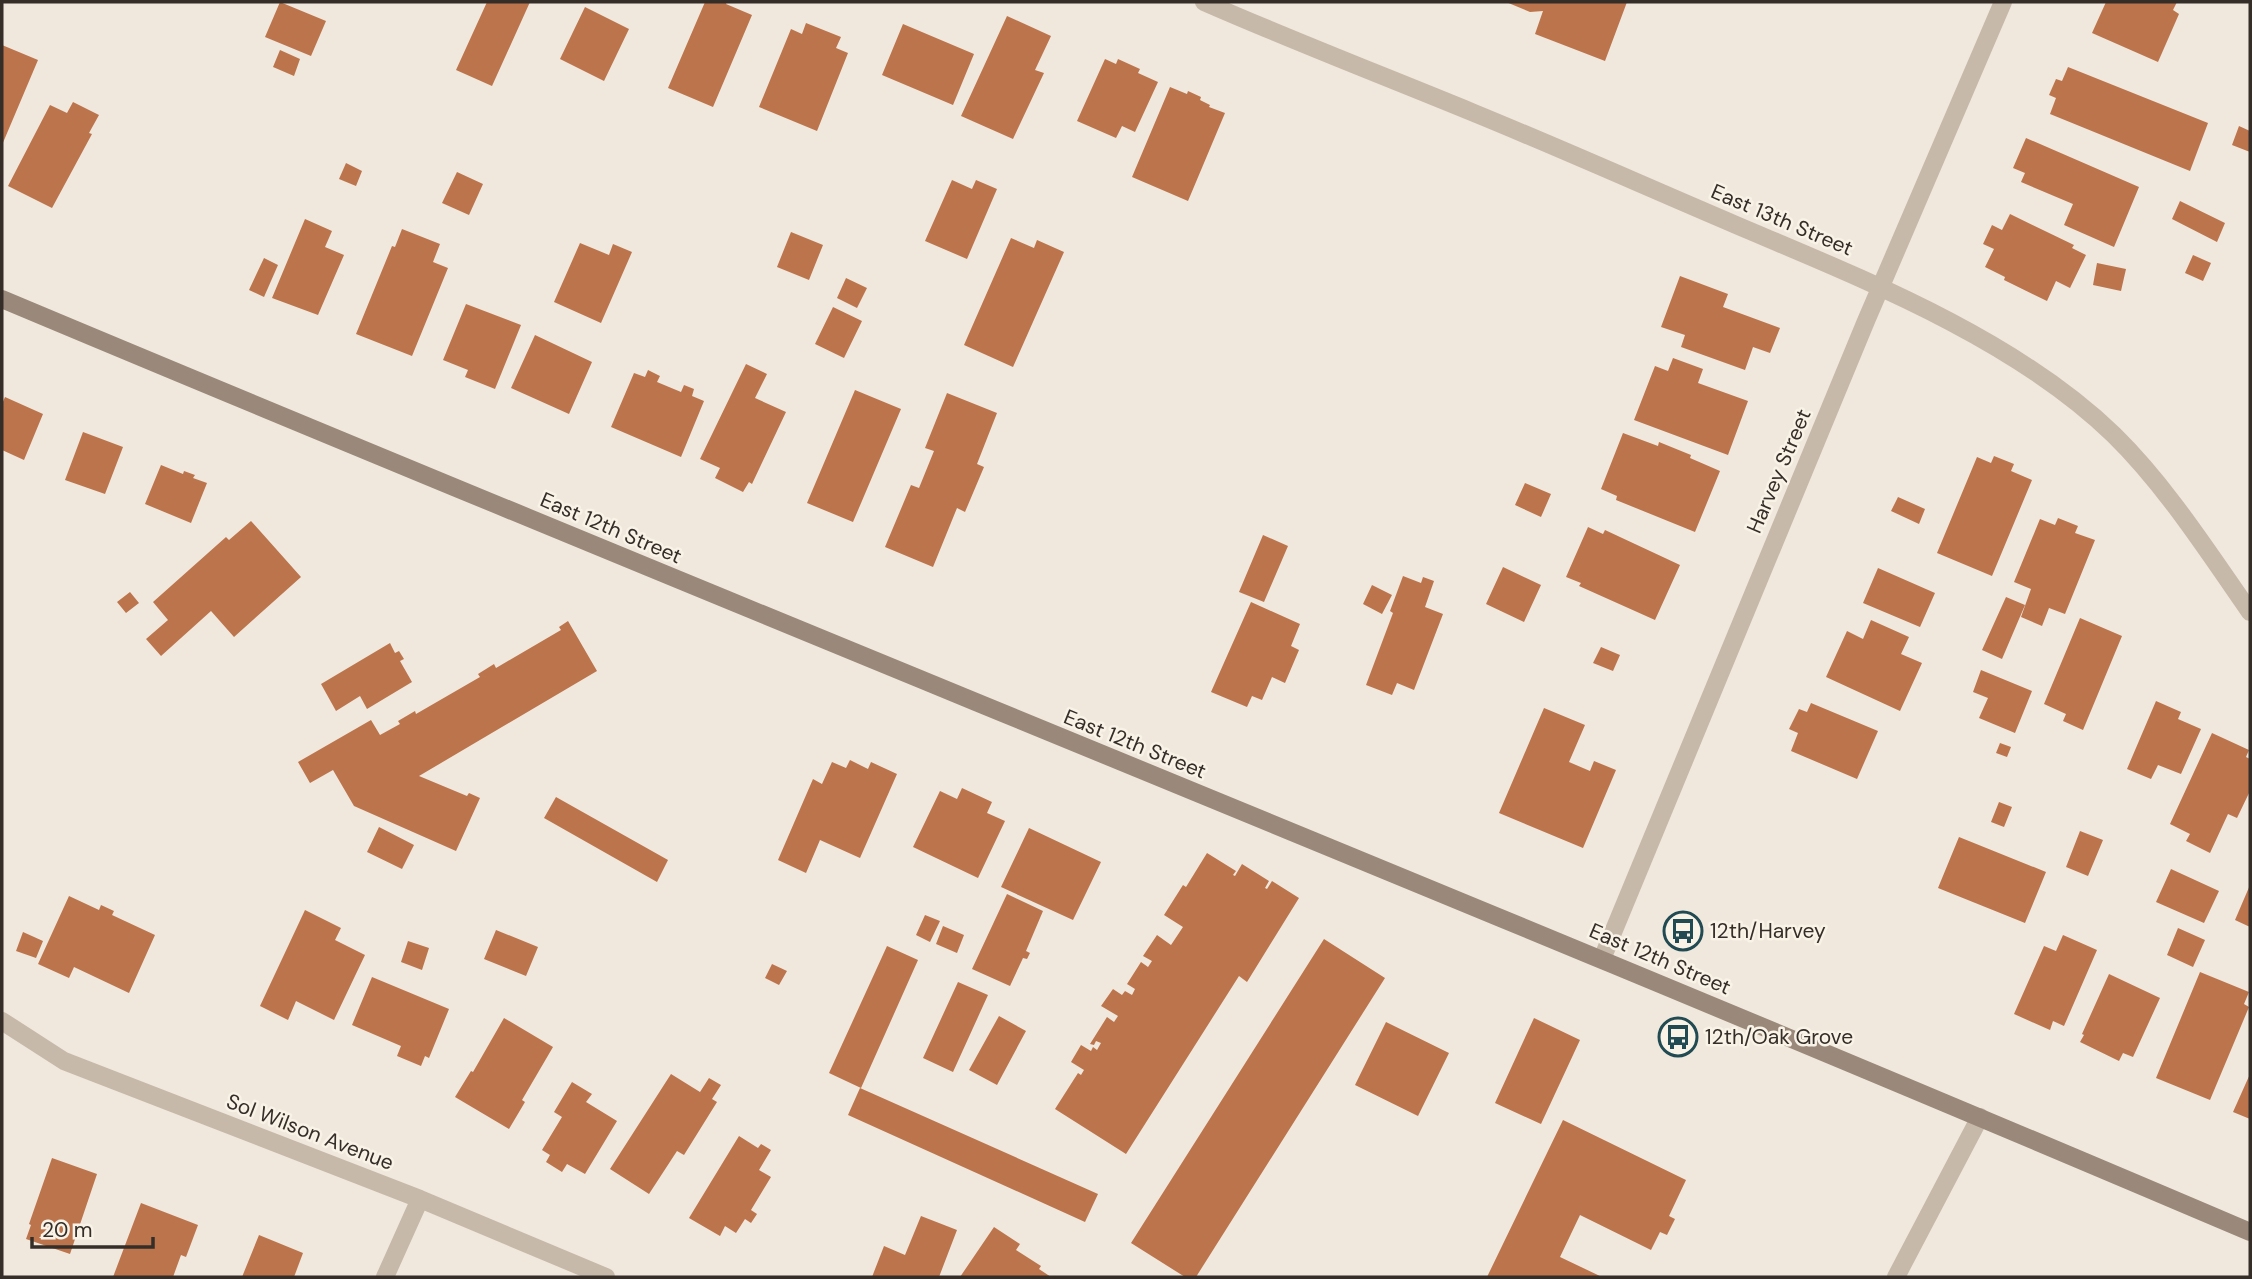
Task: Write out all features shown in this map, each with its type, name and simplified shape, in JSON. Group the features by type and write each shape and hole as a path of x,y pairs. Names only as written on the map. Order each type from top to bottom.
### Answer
{"street":[{"name":"East 13th Street","path":"1204,2 1476,114 1880,287 1975,336 2047,380 2114,435 2179,509 2250,612"},
{"name":"Harvey Street","path":"1602,959 1880,287 2003,2"},
{"name":"East 12th Street","path":"2,299 867,659 1602,959 2250,1232"},
{"name":"Sol Wilson Avenue","path":"2,1021 64,1061 420,1199 606,1277"},
{"path":"1896,1277 1980,1117"},
{"path":"384,1277 420,1199"}],"building":[{"path":"280,2 326,21 311,56 265,37"},
{"path":"487,2 530,2 492,86 456,70"},
{"path":"705,2 727,2 726,4 752,15 713,107 668,88"},
{"path":"1506,2 1627,2 1605,61 1535,34 1543,11 1530,12"},
{"path":"2106,2 2177,2 2173,10 2179,14 2158,62 2092,33"},
{"path":"585,7 629,29 604,81 560,59"},
{"path":"1007,16 1051,36 1035,70 1044,73 1013,139 961,116"},
{"path":"806,23 841,37 836,48 848,53 817,131 759,107 791,29 802,34"},
{"path":"903,24 974,54 953,105 882,75"},
{"path":"2,45 38,60 2,145"},
{"path":"280,50 300,59 294,76 273,67"},
{"path":"1105,59 1116,64 1118,59 1140,69 1138,73 1158,82 1135,132 1122,126 1116,138 1077,121"},
{"path":"2068,67 2208,123 2190,171 2050,114 2056,98 2049,95 2056,79 2062,81"},
{"path":"1170,87 1201,97 1200,100 1210,105 1209,107 1225,113 1188,201 1132,177"},
{"path":"73,102 99,115 89,133 92,134 52,208 8,186 50,105 67,113"},
{"path":"2239,126 2250,131 2250,152 2232,145"},
{"path":"2026,138 2139,187 2114,247 2064,225 2073,204 2021,182 2025,173 2013,168"},
{"path":"346,163 362,171 356,186 339,179"},
{"path":"457,172 483,184 469,215 442,203"},
{"path":"952,180 972,189 976,180 997,189 967,259 925,241"},
{"path":"2180,201 2225,223 2217,242 2172,219"},
{"path":"2010,214 2074,245 2072,248 2086,255 2070,288 2056,281 2047,301 2004,280 2005,277 1985,267 1994,249 1983,244 1992,225 2002,230"},
{"path":"305,219 332,231 325,247 344,255 318,315 272,298"},
{"path":"402,229 440,244 433,262 448,268 412,356 356,334 392,246 395,247"},
{"path":"791,232 823,245 809,280 777,267"},
{"path":"1011,238 1034,248 1037,240 1064,252 1013,367 964,345"},
{"path":"580,243 609,255 613,244 632,252 601,323 554,302"},
{"path":"2193,255 2211,263 2203,281 2185,273"},
{"path":"264,258 278,265 264,297 249,290"},
{"path":"2097,263 2126,269 2121,291 2093,285"},
{"path":"1680,276 1728,294 1723,307 1780,328 1770,353 1753,347 1745,370 1681,347 1685,335 1661,327"},
{"path":"846,278 867,288 857,308 837,298"},
{"path":"466,304 521,325 495,389 465,377 468,370 443,360"},
{"path":"833,307 862,321 844,358 815,344"},
{"path":"535,335 592,362 569,414 511,388"},
{"path":"1673,358 1703,369 1698,383 1748,401 1728,455 1634,420 1655,366 1668,371"},
{"path":"746,364 767,374 755,398 786,412 752,484 749,482 743,492 715,478 720,468 700,459"},
{"path":"648,370 660,376 657,382 681,392 684,385 694,389 692,396 704,401 681,457 611,427 634,373 645,377"},
{"path":"855,390 901,409 853,522 807,503"},
{"path":"947,393 997,413 977,464 984,467 965,512 957,508 933,567 885,547 911,485 919,488 934,451 925,448"},
{"path":"5,397 43,414 24,460 2,450 2,404"},
{"path":"83,432 123,447 105,494 65,480"},
{"path":"1623,433 1658,446 1659,442 1720,471 1695,532 1616,500 1617,496 1601,489"},
{"path":"1994,456 2014,464 2011,471 2032,480 1992,576 1937,553 1977,457 1991,463"},
{"path":"161,465 183,474 184,471 195,475 193,478 207,483 191,523 145,504"},
{"path":"1525,483 1551,494 1541,517 1515,505"},
{"path":"1898,497 1925,509 1919,524 1891,511"},
{"path":"2058,518 2078,526 2075,533 2095,540 2065,614 2049,608 2042,626 2021,617 2031,589 2014,582 2040,519 2055,525"},
{"path":"251,521 301,577 234,637 211,611 161,656 146,639 168,620 153,602 226,537 229,540"},
{"path":"1588,527 1603,534 1605,530 1680,565 1655,620 1579,586 1581,583 1566,577"},
{"path":"1263,535 1288,546 1264,602 1239,592"},
{"path":"1503,567 1541,585 1524,622 1486,604"},
{"path":"1878,568 1935,593 1920,627 1863,603"},
{"path":"1403,576 1421,583 1423,577 1434,581 1425,607 1443,614 1414,690 1397,683 1392,695 1366,685 1393,613 1390,611"},
{"path":"1372,585 1392,595 1382,614 1363,604"},
{"path":"130,592 139,603 126,613 117,602"},
{"path":"2006,597 2025,605 2002,659 1982,650"},
{"path":"1251,602 1300,624 1291,646 1299,650 1285,683 1272,677 1262,700 1252,696 1247,707 1211,692"},
{"path":"2080,618 2122,636 2083,730 2063,721 2066,714 2044,704"},
{"path":"1871,620 1909,637 1901,654 1922,663 1900,711 1826,677 1847,631 1863,639"},
{"path":"568,621 597,671 419,776 467,796 469,793 480,798 456,851 354,806 333,770 310,783 298,762 371,720 380,735 400,724 398,721 415,711 416,714 480,677 478,674 494,664 496,668 561,630 559,627"},
{"path":"390,643 395,653 399,651 404,659 400,661 412,682 367,709 360,696 336,711 321,684"},
{"path":"1601,647 1620,655 1613,671 1593,663"},
{"path":"1981,670 2032,691 2015,733 1979,718 1988,698 1973,692"},
{"path":"2156,701 2181,712 2178,719 2201,729 2181,774 2158,765 2151,779 2127,769"},
{"path":"1811,703 1878,731 1857,779 1791,751 1798,733 1789,729 1799,709 1807,712"},
{"path":"1544,708 1585,725 1569,762 1590,771 1594,761 1616,770 1583,848 1499,813"},
{"path":"2212,733 2249,750 2246,757 2250,759 2250,791 2237,818 2228,814 2210,853 2186,841 2190,834 2170,824"},
{"path":"2000,743 2011,747 2007,757 1996,753"},
{"path":"850,760 868,769 871,762 897,774 860,858 820,840 806,873 778,860 813,779 822,784 832,762 846,768"},
{"path":"962,788 992,802 987,813 1005,821 978,878 913,847 940,791 957,799"},
{"path":"556,797 668,860 657,882 544,818"},
{"path":"1999,802 2012,807 2004,827 1991,822"},
{"path":"379,827 414,845 402,869 367,852"},
{"path":"1029,828 1101,862 1073,920 1001,887"},
{"path":"2080,831 2103,840 2088,876 2066,867"},
{"path":"1959,837 2046,872 2025,923 1938,888"},
{"path":"1207,853 1236,871 1233,875 1235,876 1242,864 1269,881 1265,888 1267,889 1272,881 1299,898 1247,982 1239,976 1126,1154 1055,1109 1078,1073 1081,1075 1084,1070 1071,1062 1081,1045 1091,1051 1093,1047 1097,1050 1101,1043 1096,1041 1094,1045 1090,1044 1107,1017 1114,1022 1118,1016 1101,1006 1113,989 1122,995 1125,991 1132,995 1135,989 1127,984 1141,962 1148,967 1152,961 1143,956 1157,935 1171,945 1183,927 1164,915 1183,885 1186,887"},
{"path":"2171,869 2219,891 2204,923 2156,902"},
{"path":"2250,885 2250,927 2235,920"},
{"path":"1007,894 1043,911 1026,951 1030,953 1027,959 1023,958 1010,986 972,969"},
{"path":"69,896 99,910 101,905 114,911 112,915 155,935 129,993 74,967 69,978 38,964"},
{"path":"305,910 341,928 335,940 365,955 334,1020 296,1001 288,1020 260,1006"},
{"path":"925,915 940,921 930,942 916,935"},
{"path":"943,926 964,935 957,953 936,944"},
{"path":"2178,928 2205,940 2193,967 2167,955"},
{"path":"496,930 538,947 526,976 484,959"},
{"path":"23,932 43,941 36,958 16,951"},
{"path":"2063,935 2097,950 2064,1026 2053,1021 2050,1030 2014,1014 2044,946 2056,951"},
{"path":"1324,939 1385,978 1196,1277 1185,1277 1131,1243"},
{"path":"408,941 429,948 422,970 401,962"},
{"path":"887,946 918,960 861,1088 829,1073"},
{"path":"772,964 787,971 779,985 765,978"},
{"path":"2200,972 2249,992 2244,1004 2249,1007 2210,1100 2156,1078"},
{"path":"2109,974 2160,998 2133,1057 2123,1053 2119,1061 2080,1042"},
{"path":"372,977 449,1009 429,1058 425,1056 421,1066 397,1056 401,1046 352,1025"},
{"path":"958,982 988,995 953,1072 923,1058"},
{"path":"999,1016 1026,1031 997,1085 969,1070"},
{"path":"504,1018 553,1047 522,1100 525,1102 509,1129 455,1097 471,1071 473,1072"},
{"path":"1534,1018 1580,1040 1541,1124 1495,1103"},
{"path":"1386,1022 1449,1053 1418,1116 1355,1085"},
{"path":"671,1074 700,1092 709,1078 721,1085 712,1099 717,1102 684,1155 677,1151 649,1194 610,1169"},
{"path":"2250,1074 2250,1119 2233,1112"},
{"path":"572,1082 592,1094 586,1102 617,1121 585,1174 567,1164 562,1172 546,1162 550,1155 542,1150 562,1117 554,1112"},
{"path":"860,1088 1098,1194 1085,1222 848,1115"},
{"path":"1563,1120 1686,1180 1669,1216 1675,1219 1667,1235 1660,1232 1651,1250 1580,1215 1560,1257 1602,1277 1487,1277"},
{"path":"739,1136 758,1148 761,1144 771,1150 759,1170 771,1177 751,1210 757,1214 751,1223 745,1219 736,1233 725,1226 720,1236 689,1218"},
{"path":"52,1158 97,1174 70,1254 26,1239"},
{"path":"141,1203 198,1225 186,1257 181,1255 173,1277 113,1277"},
{"path":"921,1216 957,1230 939,1277 872,1277 884,1246 905,1255"},
{"path":"994,1227 1020,1244 1016,1250 1041,1266 1039,1269 1051,1277 960,1277"},
{"path":"259,1235 303,1253 294,1277 242,1277"}],"place":[{"name":"12th/Harvey","path":"1683,931"},
{"name":"12th/Oak Grove","path":"1678,1037"}]}
